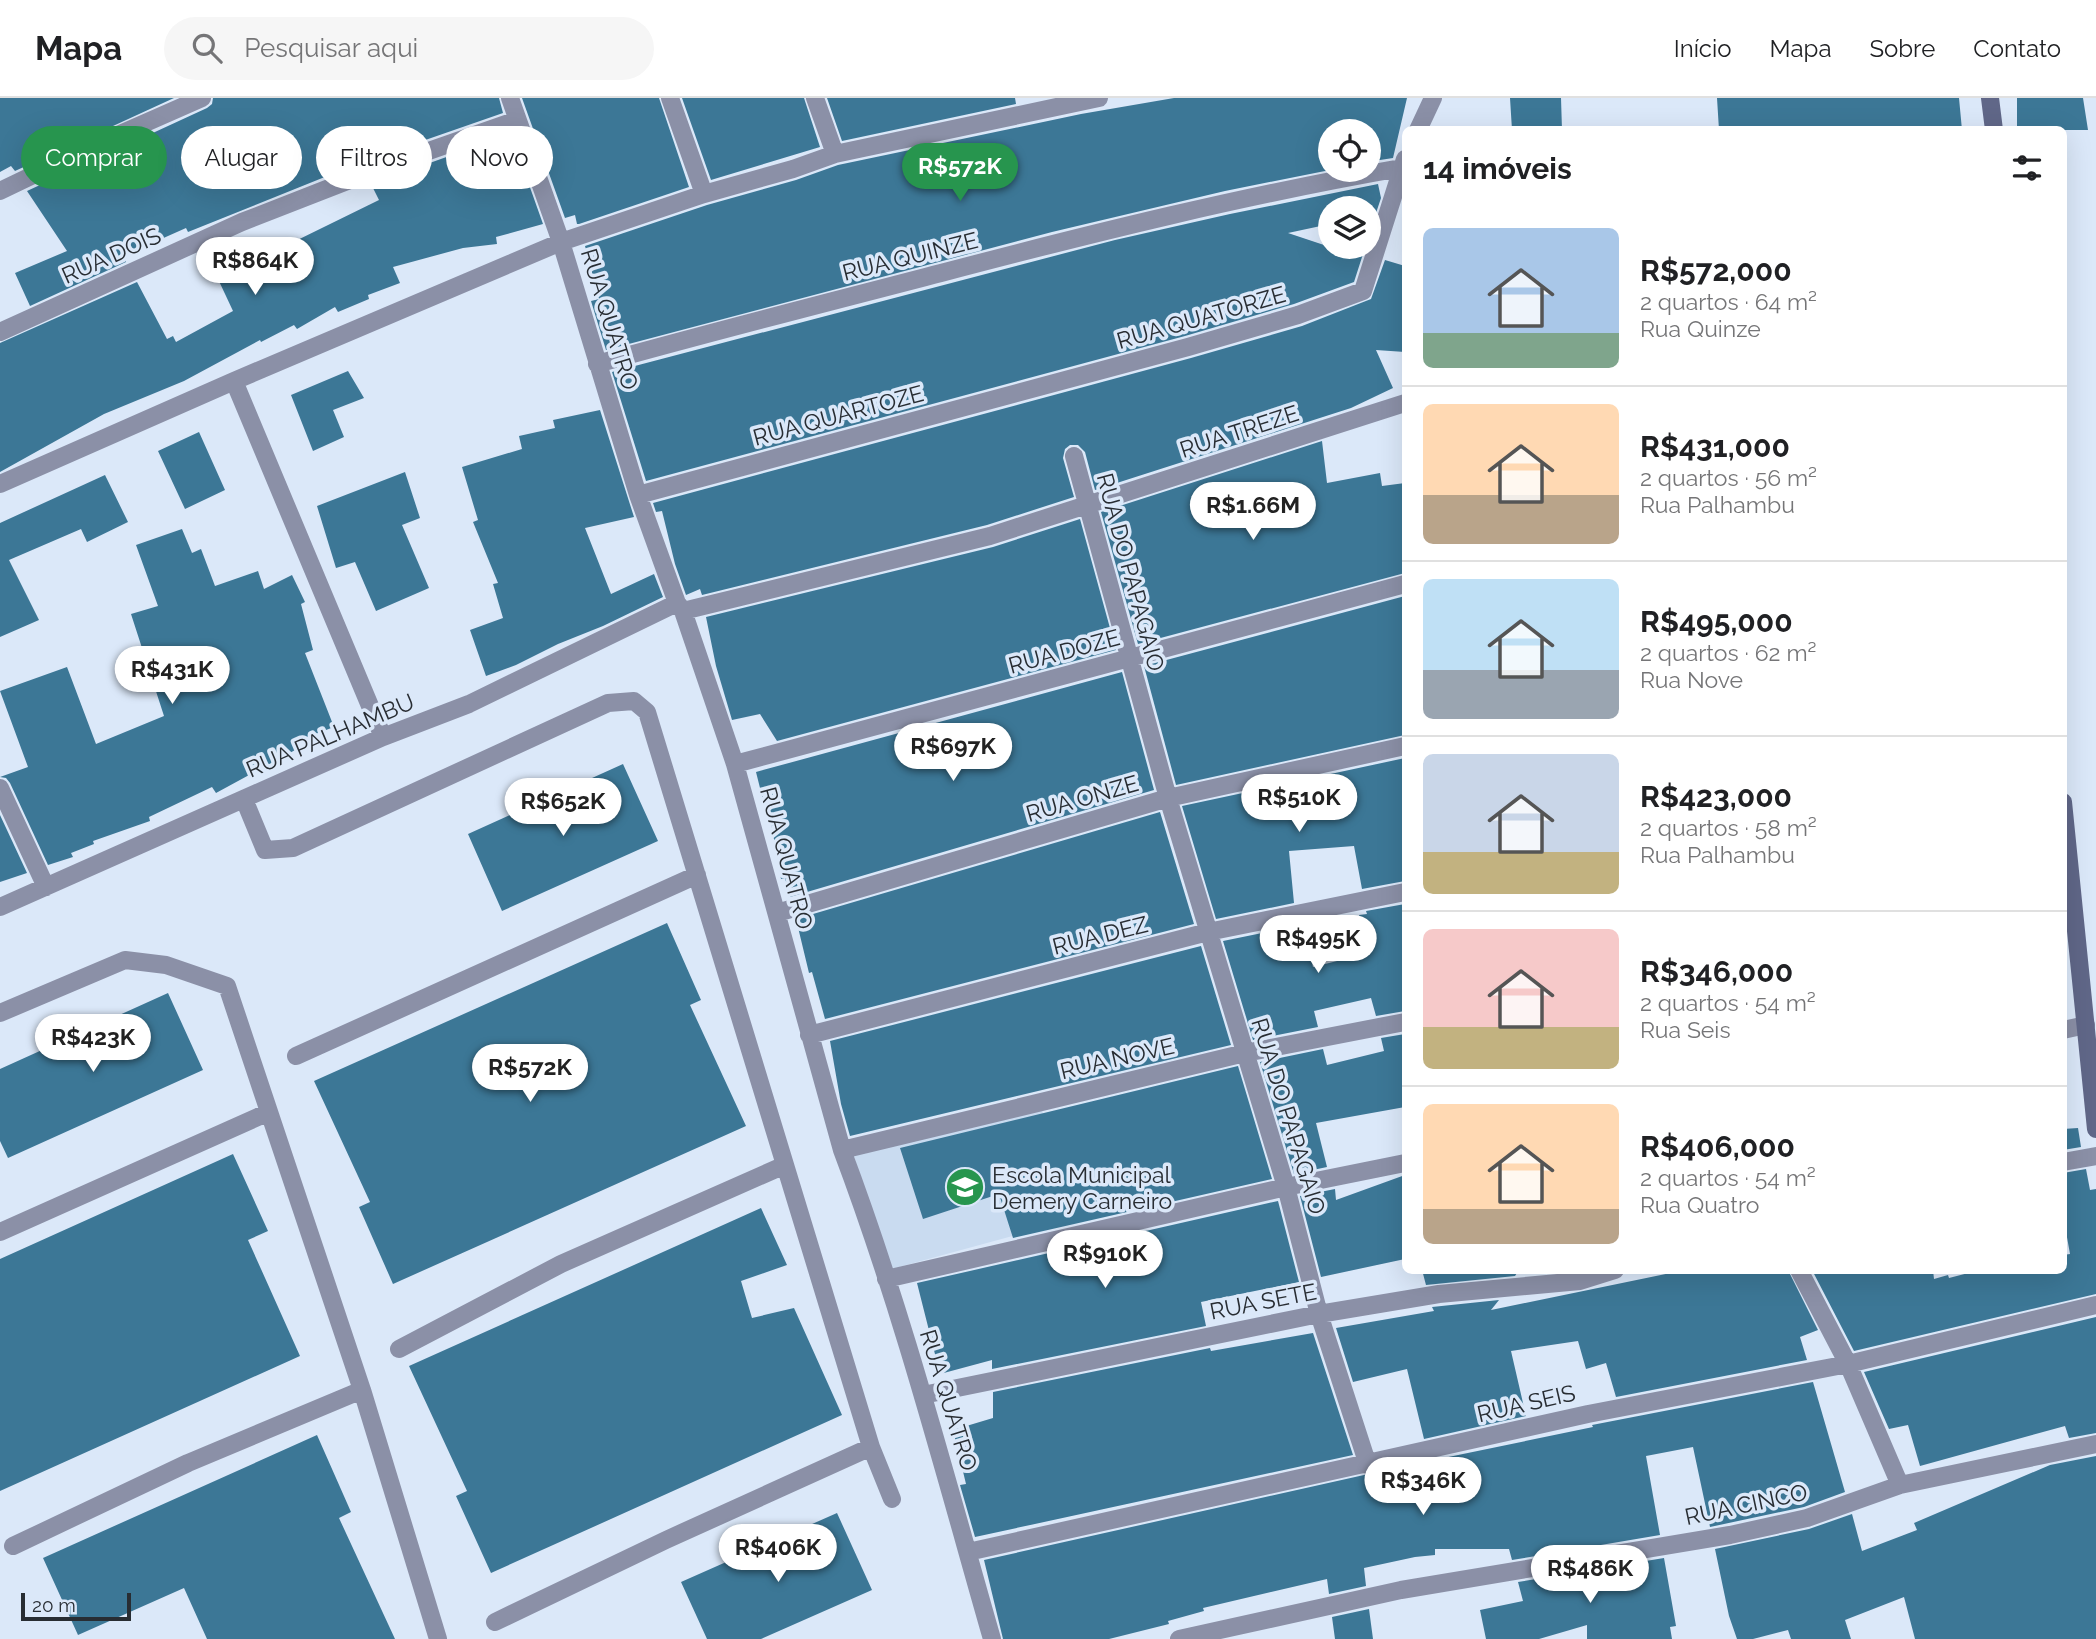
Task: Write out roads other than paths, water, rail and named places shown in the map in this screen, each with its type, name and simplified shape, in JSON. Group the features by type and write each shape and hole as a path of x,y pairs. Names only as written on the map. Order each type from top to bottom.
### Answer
{"street":[{"path":"0,191 202,98"},
{"name":"RUA QUATRO","path":"510,98 561,242 638,495 735,764 842,1150 866,1212 923,1395 992,1639"},
{"path":"670,98 704,194"},
{"path":"815,98 835,154"},
{"path":"0,484 234,380 561,242 835,154 1098,98"},
{"path":"1420,126 1433,98"},
{"path":"1990,98 1994,126"},
{"name":"RUA DOIS","path":"0,331 242,222 383,167 517,120"},
{"name":"RUA QUINZE","path":"597,364 1013,254 1402,163"},
{"name":"RUA QUATORZE","path":"1051,384 1298,315 1363,291 1402,166"},
{"path":"234,380 383,737"},
{"name":"RUA QUARTOZE","path":"638,495 707,474 1051,384"},
{"name":"RUA TREZE","path":"1089,506 1402,404"},
{"name":"RUA DO PAPAGAIO","path":"1074,456 1168,798 1286,1187 1319,1314 1368,1465"},
{"path":"680,607 978,539 1089,506"},
{"name":"RUA DOZE","path":"735,764 1402,585"},
{"name":"RUA PALHAMBU","path":"0,907 383,737 470,704 680,607"},
{"path":"244,799 265,850 293,848 608,703 634,701 646,712 871,1447 892,1499"},
{"name":"RUA ONZE","path":"777,913 1168,798 1402,747"},
{"path":"0,788 46,887"},
{"path":"296,1056 697,875"},
{"path":"2067,884 2086,1025 2096,1129"},
{"name":"RUA DEZ","path":"809,1035 1208,932 1402,893"},
{"path":"0,1013 125,960 166,965 227,986 362,1390 438,1639"},
{"name":"RUA NOVE","path":"842,1150 1245,1053 1402,1023"},
{"path":"2067,1029 2086,1025"},
{"path":"0,1232 269,1112"},
{"path":"2067,1161 2096,1156"},
{"path":"886,1279 1286,1187 1402,1164"},
{"path":"399,1349 561,1264 785,1165"},
{"name":"RUA SETE","path":"923,1395 1319,1314 1439,1294 1580,1281 1602,1274"},
{"path":"1801,1274 1848,1364 1900,1485"},
{"name":"RUA SEIS","path":"968,1552 1588,1414 1848,1364 2096,1305"},
{"path":"13,1546 188,1463 362,1390"},
{"name":"RUA CINCO","path":"1179,1639 1401,1590 1730,1535 1807,1518 1900,1485 2096,1444"},
{"path":"495,1622 666,1540 871,1447"}],"place":[{"name":"Escola Municipal Demery Carneiro","path":"965,1187"}]}
